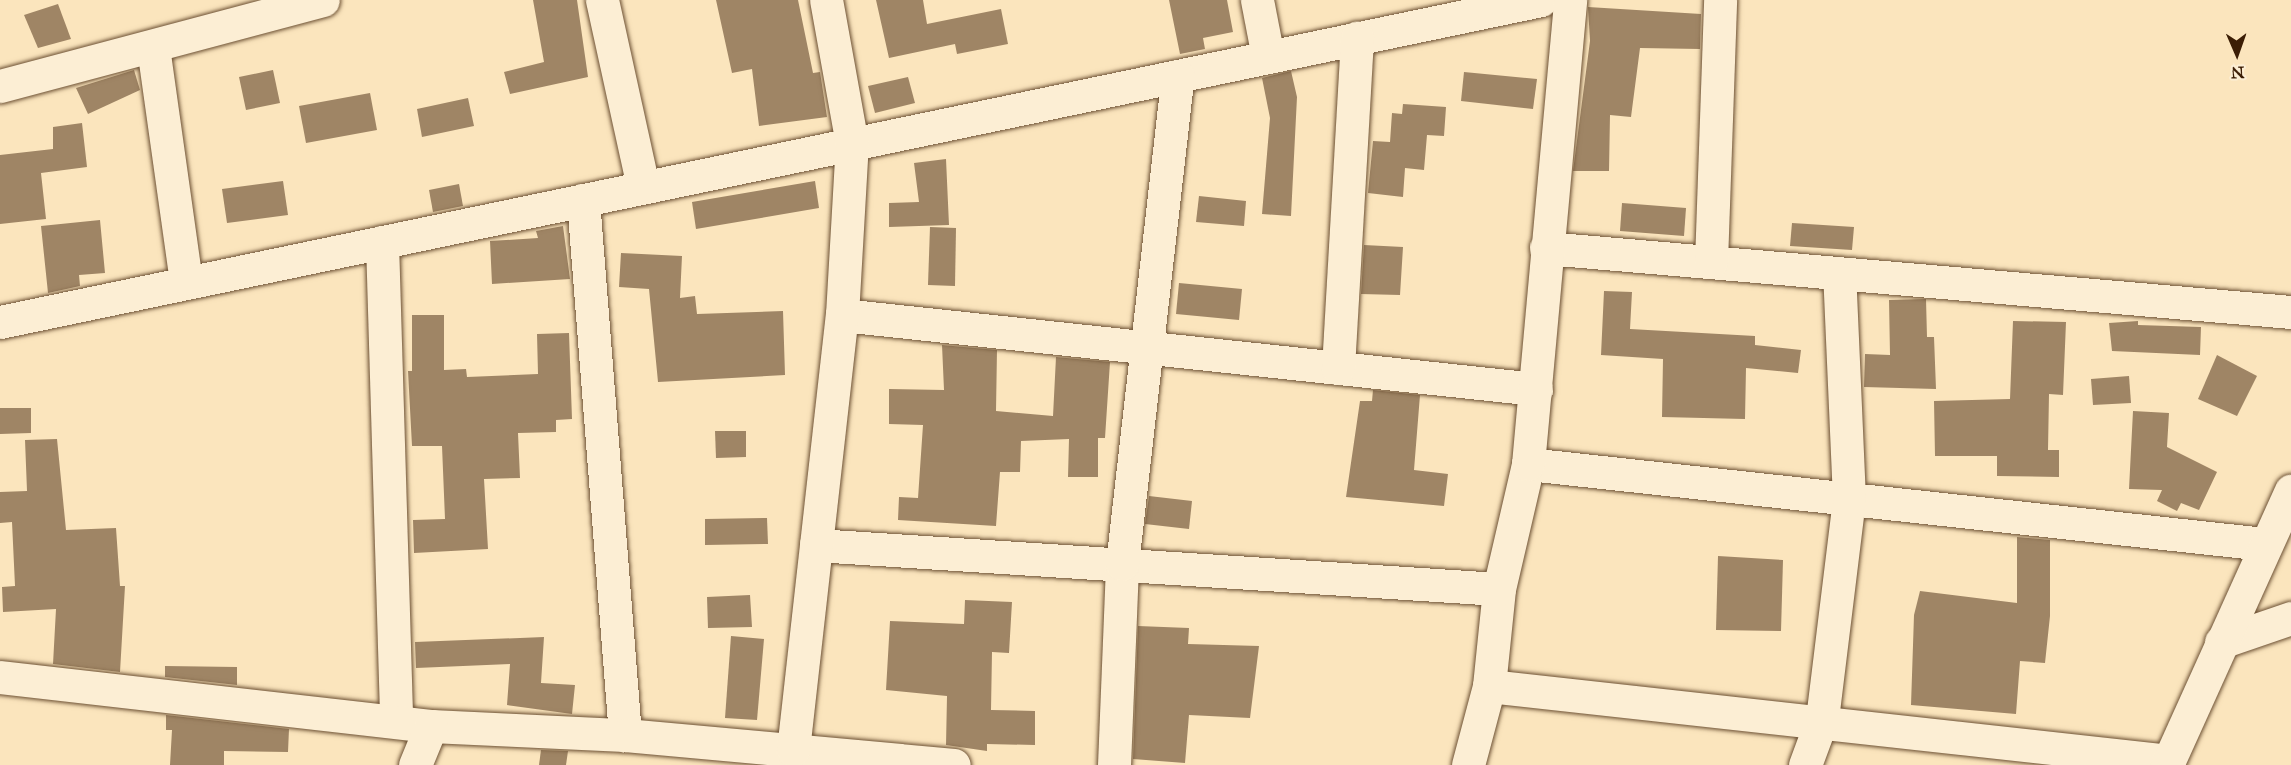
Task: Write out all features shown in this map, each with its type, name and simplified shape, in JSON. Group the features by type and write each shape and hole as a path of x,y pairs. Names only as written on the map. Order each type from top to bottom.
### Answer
{"street":[{"path":"0,86 323,0"},
{"path":"602,0 643,188"},
{"path":"793,750 842,315 852,144 826,0"},
{"path":"1257,0 1268,57"},
{"path":"0,322 1357,38 1465,8 1541,0"},
{"path":"1468,765 1489,686 1499,589 1528,464 1570,0"},
{"path":"1711,262 1720,0"},
{"path":"1338,368 1357,38"},
{"path":"153,47 186,283"},
{"path":"1114,765 1122,564 1149,349 1178,76"},
{"path":"583,200 625,735"},
{"path":"382,242 396,721"},
{"path":"1546,248 2291,312"},
{"path":"1805,765 1822,719 1849,499 1839,273"},
{"path":"842,315 1536,389"},
{"path":"1528,464 2264,544"},
{"path":"1489,686 1822,719 2168,763 2264,544 2291,491"},
{"path":"816,545 1499,589"},
{"path":"2222,642 2291,618"},
{"path":"0,677 431,726 625,735 954,765"},
{"path":"415,765 431,726"}],"building":[{"path":"533,0 577,0 588,77 510,94 504,72 544,62"},
{"path":"716,0 798,0 813,73 820,72 827,117 759,126 752,69 732,73"},
{"path":"876,0 923,0 927,24 1001,9 1008,44 957,54 955,44 889,58"},
{"path":"1169,0 1227,0 1233,32 1203,38 1205,49 1180,54"},
{"path":"58,4 71,39 38,48 24,15"},
{"path":"1588,7 1701,14 1700,49 1640,48 1631,117 1610,115 1609,171 1573,171 1590,41"},
{"path":"134,70 140,90 88,114 76,88"},
{"path":"273,70 280,103 246,110 239,77"},
{"path":"1291,71 1297,97 1291,216 1262,214 1270,118 1262,78"},
{"path":"1464,72 1537,79 1533,109 1461,101"},
{"path":"908,77 915,103 875,113 868,86"},
{"path":"370,93 377,130 306,143 299,106"},
{"path":"468,98 474,126 422,137 417,109"},
{"path":"1403,104 1446,107 1444,136 1427,135 1424,170 1405,168 1403,197 1368,193 1373,141 1390,142 1392,113 1402,114"},
{"path":"82,123 87,167 41,173 46,219 0,224 0,155 53,149 53,127"},
{"path":"946,159 949,225 889,227 889,203 919,202 914,163"},
{"path":"283,181 288,215 227,223 222,189"},
{"path":"815,181 819,208 696,229 692,202"},
{"path":"459,184 463,206 433,212 429,190"},
{"path":"1199,196 1246,201 1244,226 1196,222"},
{"path":"1622,203 1686,208 1684,236 1620,231"},
{"path":"100,220 105,273 79,275 80,286 48,293 41,226"},
{"path":"1792,223 1854,227 1852,250 1790,246"},
{"path":"563,226 570,279 492,284 490,241 538,238 536,231"},
{"path":"930,227 956,228 955,286 928,285"},
{"path":"1364,245 1403,247 1400,295 1361,294"},
{"path":"621,253 682,256 680,298 695,296 697,314 783,311 785,375 658,382 649,289 619,287"},
{"path":"1179,283 1242,289 1239,320 1176,314"},
{"path":"1604,291 1632,292 1630,329 1755,336 1755,345 1801,350 1798,373 1746,368 1745,419 1662,417 1663,359 1601,355"},
{"path":"1926,299 1927,337 1934,337 1936,389 1864,387 1865,354 1890,355 1889,300"},
{"path":"412,315 444,315 444,370 466,369 467,377 538,374 537,334 569,333 572,419 556,420 556,432 518,433 520,478 484,479 488,549 414,553 413,520 445,519 442,446 412,446 408,371 412,371"},
{"path":"2013,321 2066,322 2063,395 2049,394 2048,450 2059,450 2059,477 1997,476 1997,456 1935,456 1934,401 2010,399"},
{"path":"2138,321 2138,325 2201,327 2200,355 2112,351 2109,323"},
{"path":"942,345 997,350 996,411 1053,416 1056,357 1110,362 1105,438 1098,438 1098,477 1068,477 1069,439 1021,441 1020,472 1000,472 996,526 898,520 899,497 918,498 923,425 889,424 889,389 944,390"},
{"path":"2217,355 2257,376 2237,416 2198,399"},
{"path":"2129,376 2131,403 2093,405 2091,379"},
{"path":"1373,390 1420,395 1414,470 1448,474 1444,506 1346,497 1360,401 1372,401"},
{"path":"0,408 31,408 31,433 0,434"},
{"path":"2133,411 2169,413 2167,447 2217,472 2199,510 2181,503 2177,511 2157,501 2162,490 2129,489"},
{"path":"715,431 746,431 746,457 716,458"},
{"path":"57,439 66,530 116,528 120,586 125,586 120,672 53,664 56,609 3,612 2,587 15,586 12,522 0,523 0,492 27,491 25,440"},
{"path":"1149,496 1192,501 1189,529 1145,524"},
{"path":"767,518 768,544 705,545 705,519"},
{"path":"2017,537 2050,540 2050,616 2045,663 2020,661 2016,714 1911,705 1914,615 1920,591 2017,603"},
{"path":"1718,556 1783,560 1781,631 1716,630"},
{"path":"750,595 752,627 708,628 707,597"},
{"path":"965,600 1012,602 1009,653 992,652 991,710 1035,711 1035,745 987,744 987,751 946,745 947,696 886,690 890,621 964,624"},
{"path":"1138,626 1189,628 1188,644 1259,646 1250,718 1189,715 1185,763 1133,759"},
{"path":"731,636 764,639 757,720 725,718"},
{"path":"544,637 541,683 575,685 572,714 507,705 510,664 416,668 415,642"},
{"path":"165,666 237,667 237,685 165,677"},
{"path":"166,715 289,729 288,752 224,751 224,765 170,765 172,730 166,730"},
{"path":"541,750 568,751 566,765 539,765"}]}
